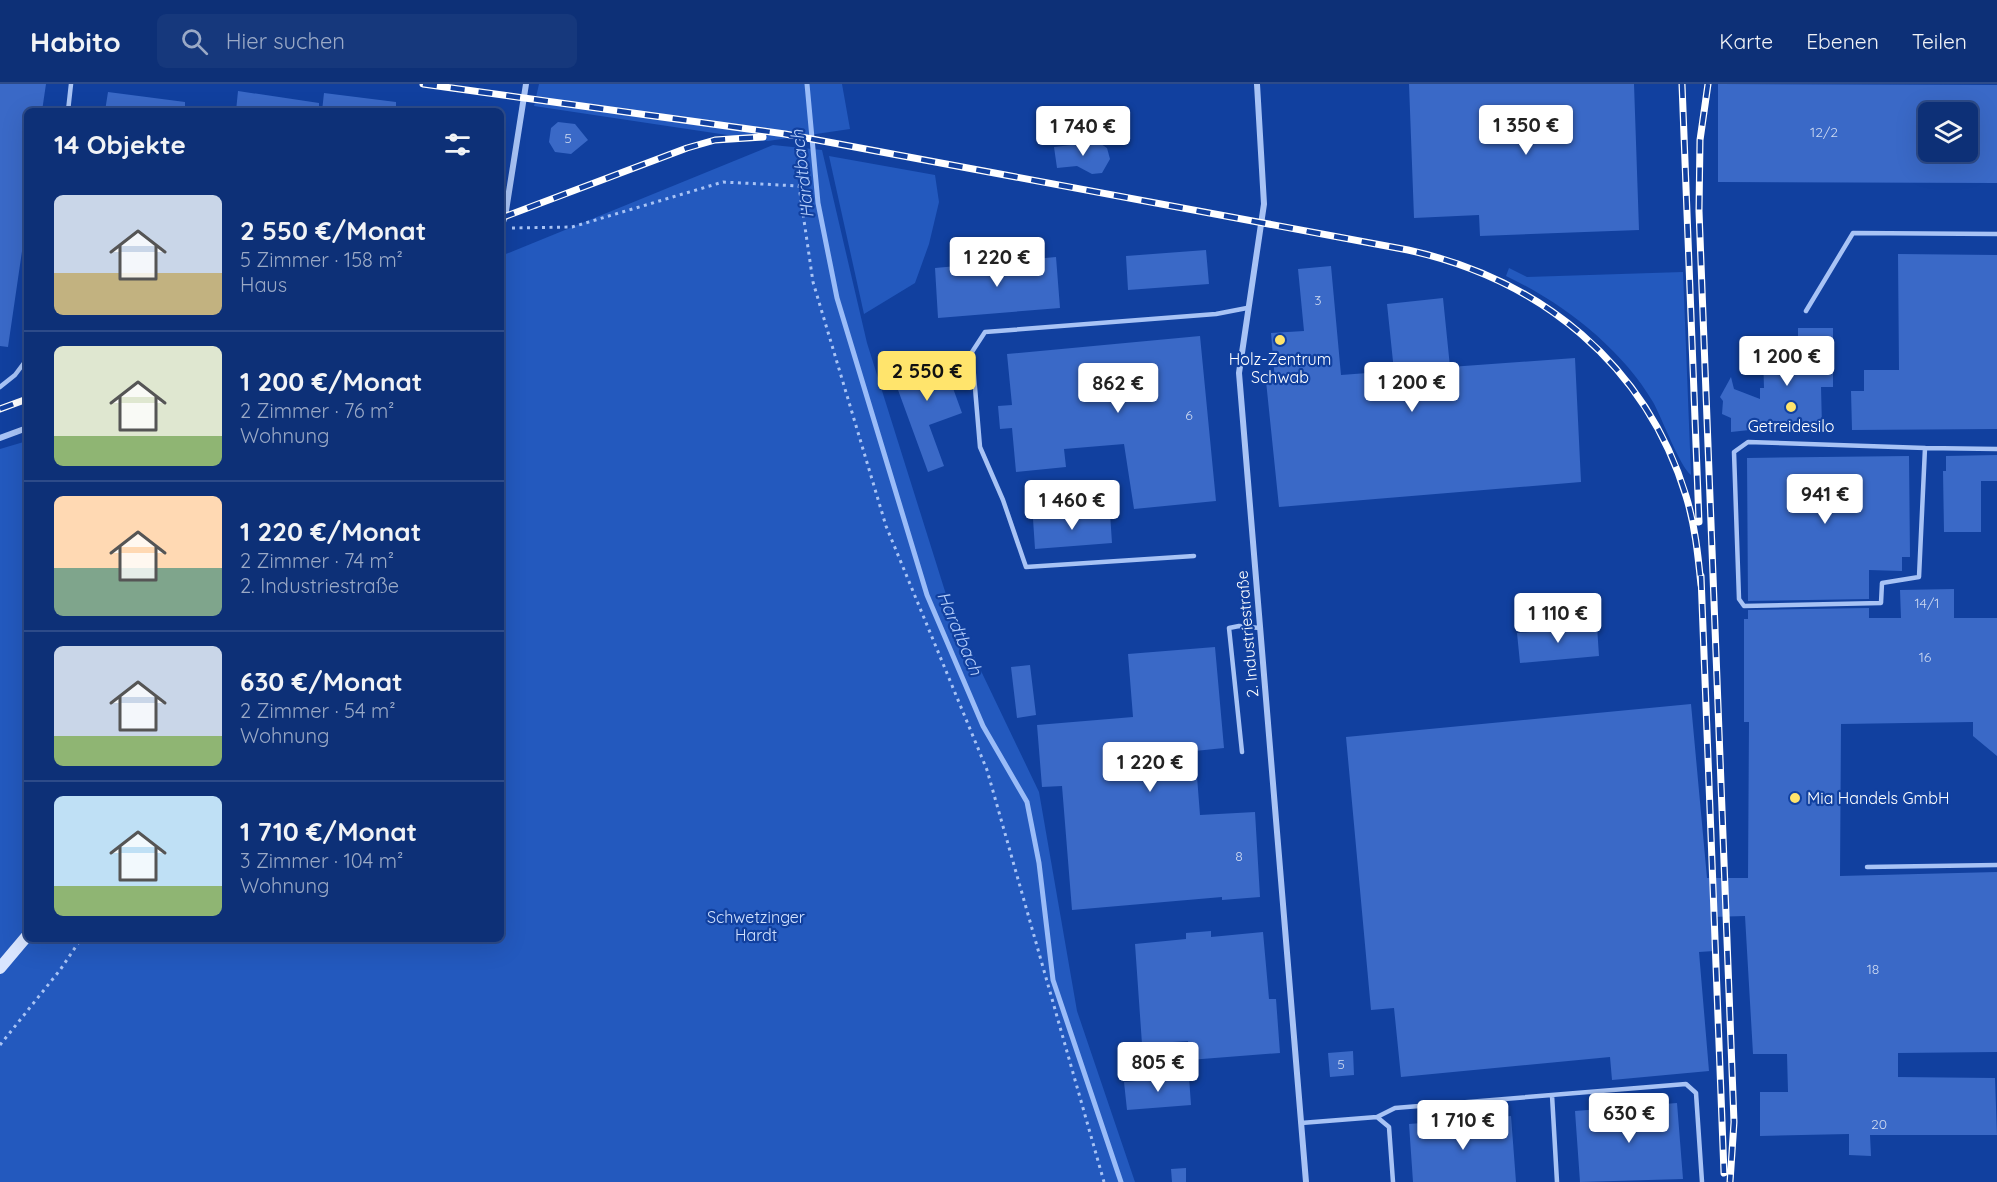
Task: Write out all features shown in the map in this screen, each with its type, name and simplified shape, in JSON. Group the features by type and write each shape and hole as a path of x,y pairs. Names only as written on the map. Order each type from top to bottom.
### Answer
{"main road":[{"path":"0,968 24,940"}],"street":[{"path":"504,221 526,84"},
{"name":"2. Industriestraße","path":"1257,84 1264,204 1239,373 1306,1182"},
{"path":"0,438 24,429"}],"lane":[{"path":"68,108 71,84"},
{"path":"1806,312 1853,233 1997,234"},
{"path":"1194,556 1026,567 1003,500 980,447 972,352 985,332 1216,314 1247,308"},
{"path":"0,387 15,375 24,363"},
{"path":"1925,448 1919,577 1882,583 1881,603 1744,606 1739,599 1734,452 1749,442 1997,449"},
{"path":"1242,752 1229,628 1239,626 1260,628"},
{"path":"1867,867 1997,865"},
{"path":"1301,1123 1377,1117 1395,1108 1686,1084 1696,1092 1702,1182"},
{"path":"1552,1095 1557,1182"},
{"path":"1377,1117 1389,1126 1393,1182"}],"path":[{"path":"504,228 572,227 723,182 799,186 813,282 886,526 987,770 1104,1182"},
{"path":"0,1045 60,970 79,942"}],"green space":[{"path":"539,84 842,84 850,129 768,141 534,106"},
{"name":"Schwetzinger Hardt","path":"773,145 822,150 867,343 949,604 1039,792 1077,1011 1135,1182 0,1182 0,449 24,442 24,942 504,942 504,255"},
{"path":"829,156 935,175 939,202 929,244 915,283 864,314"},
{"path":"1509,268 1527,277 1683,272 1691,475 1677,453 1653,402 1625,363 1569,313 1549,299 1506,276"}],"building":[{"path":"0,84 46,84 42,108 24,108 24,238 8,347 0,346"},
{"path":"1409,84 1634,84 1639,230 1480,236 1479,215 1414,218"},
{"path":"1718,84 1997,85 1997,183 1718,182"},
{"path":"238,91 319,103 319,108 236,108"},
{"path":"108,92 185,102 185,108 105,108"},
{"path":"324,93 396,102 396,108 322,108"},
{"path":"558,122 575,124 588,140 571,154 555,152 549,142 551,128"},
{"path":"1098,142 1107,148 1110,159 1102,173 1092,174 1077,166 1057,168 1054,147"},
{"path":"1206,250 1209,284 1128,290 1126,256"},
{"path":"1898,254 1997,255 1997,429 1852,430 1851,391 1864,391 1864,370 1899,370"},
{"path":"1056,257 1060,308 938,318 935,268"},
{"path":"1331,266 1341,375 1394,371 1387,304 1443,298 1450,367 1575,358 1581,482 1279,507 1266,381 1275,381 1271,333 1304,331 1298,269"},
{"path":"1798,328 1833,328 1833,387 1821,387 1822,427 1777,427 1731,432 1731,418 1722,414 1723,401 1720,397 1731,377 1734,389 1760,399 1760,388 1764,388 1763,356 1798,356"},
{"path":"1200,336 1216,501 1134,509 1124,444 1064,449 1066,467 1016,472 1012,428 1000,429 998,406 1012,405 1007,354"},
{"path":"941,355 962,413 929,425 944,466 928,472 890,368 908,361 910,366"},
{"path":"1997,455 1997,481 1981,481 1981,532 1944,532 1943,471 1946,471 1946,456"},
{"path":"1909,456 1910,557 1902,557 1902,571 1869,570 1869,599 1748,601 1747,458"},
{"path":"1110,513 1112,543 1035,549 1033,519"},
{"path":"1954,589 1954,618 1997,618 1997,756 1973,736 1973,722 1841,724 1840,876 1997,872 1997,1052 1898,1053 1898,1077 1995,1078 1997,1135 1870,1135 1871,1156 1849,1155 1849,1134 1760,1136 1760,1092 1788,1092 1787,1054 1753,1054 1745,916 1711,917 1714,951 1699,952 1709,1071 1612,1080 1610,1057 1401,1077 1394,1008 1371,1010 1346,737 1691,704 1707,878 1748,878 1749,722 1744,722 1744,619 1748,619 1748,610 1869,608 1869,618 1901,618 1900,590"},
{"path":"1597,626 1599,656 1520,663 1517,633"},
{"path":"1215,647 1224,748 1195,751 1200,815 1255,812 1260,897 1222,900 1222,897 1072,910 1062,786 1042,787 1037,725 1133,717 1128,654"},
{"path":"1030,665 1036,715 1017,718 1011,667"},
{"path":"1211,931 1211,937 1263,932 1269,999 1276,999 1280,1053 1189,1060 1188,1041 1142,1044 1135,944 1186,939 1186,933"},
{"path":"1353,1051 1354,1075 1330,1077 1328,1053"},
{"path":"1189,1077 1191,1105 1127,1110 1124,1082"},
{"path":"1677,1103 1683,1179 1580,1182 1575,1111"},
{"path":"1511,1116 1516,1182 1413,1182 1409,1124"},
{"path":"1186,1168 1186,1182 1172,1182 1171,1169"}],"waterway":[{"name":"Hardtbach","path":"807,84 818,203 837,298 927,595 983,726 1027,802 1039,863 1053,980 1121,1182"}],"railway":[{"path":"423,84 785,134 1408,250 1456,263 1502,282 1543,306 1582,334 1615,368 1644,406 1668,449 1686,496 1696,540 1701,585"},
{"path":"1682,84 1699,522"},
{"path":"1708,84 1700,140 1699,211 1734,1122 1730,1182"},
{"path":"504,217 687,148 715,140 763,137"},
{"path":"0,409 24,400"},
{"path":"1701,576 1724,1173"}],"place":[{"name":"Holz-Zentrum Schwab","path":"1280,340"},
{"name":"Getreidesilo","path":"1791,407"},
{"name":"Mia Handels GmbH","path":"1795,798"}]}
